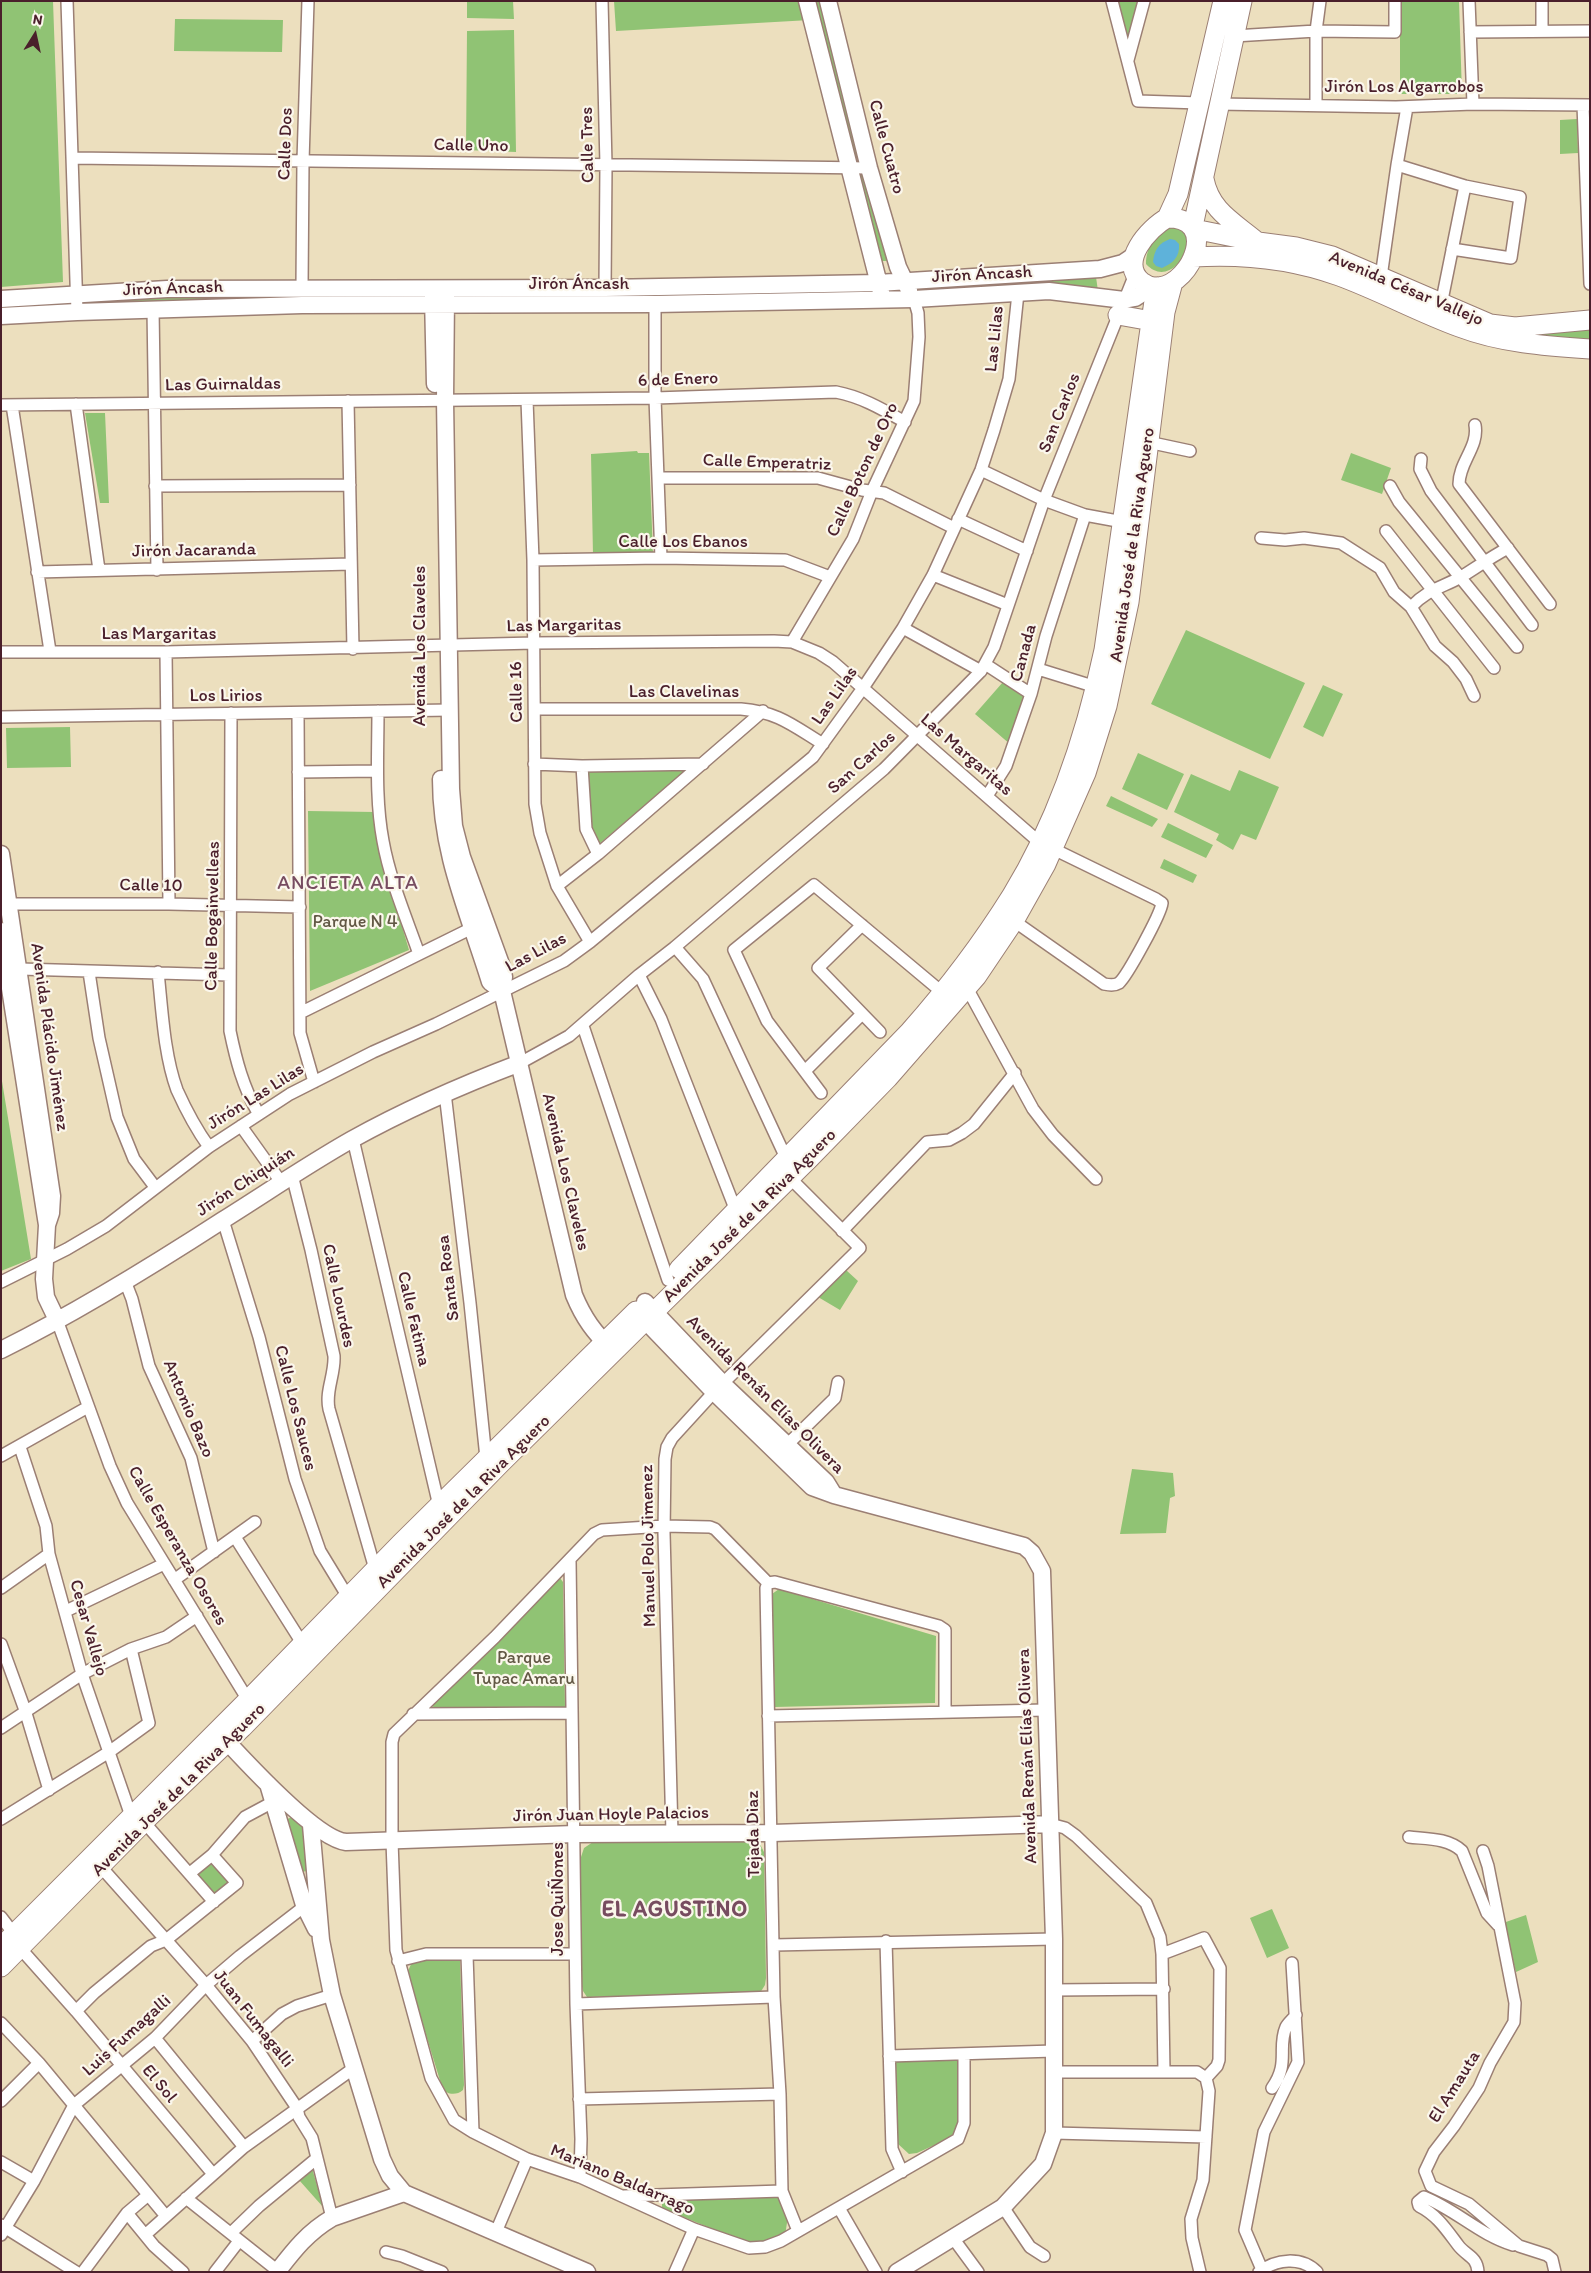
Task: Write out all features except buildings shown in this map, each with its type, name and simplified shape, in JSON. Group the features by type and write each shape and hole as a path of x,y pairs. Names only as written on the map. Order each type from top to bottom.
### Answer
{"main road":[{"path":"1223,1 1209,104 1204,176 1194,227 1196,247 1193,257 1181,275 1160,285 1138,280 1133,264 1135,255 1150,230 1167,218 1178,194 1209,104 1234,36 1242,1"},
{"path":"1204,176 1207,193 1218,210 1258,242"},
{"path":"1167,218 1186,220 1194,227"},
{"name":"Avenida César Vallejo","path":"1194,227 1258,242 1296,247 1324,254 1381,277 1441,305 1490,324 1503,327 1590,320"},
{"name":"Avenida César Vallejo","path":"1193,257 1250,256 1304,265 1341,277 1460,328 1536,346 1590,349"},
{"name":"Avenida José de la Riva Aguero","path":"1104,688 1109,620 1150,323 1160,285"},
{"name":"Avenida José de la Riva Aguero","path":"645,1311 668,1280 703,1254 736,1211 910,1031 962,970 1046,845 1086,773 1104,688 1128,602 1165,312 1160,285"},
{"path":"1121,308 1150,323"},
{"name":"Avenida José de la Riva Aguero","path":"222,1736 248,1700 302,1643 486,1458 608,1346 703,1254 790,1178 888,1078 968,988 1014,921 1046,845"},
{"name":"Avenida José de la Riva Aguero","path":"1,1967 12,1943 222,1736 608,1346"},
{"name":"Avenida José de la Riva Aguero","path":"12,1943 101,1868 138,1819"}],"street":[{"path":"67,1 77,312"},
{"name":"Calle Dos","path":"302,287 303,162 308,1"},
{"name":"Calle Tres","path":"602,1 606,165 605,288"},
{"path":"808,1 848,167 883,300"},
{"name":"Calle Cuatro","path":"828,1 869,168 904,281 914,299"},
{"path":"1112,1 1128,63"},
{"path":"1128,63 1144,1"},
{"path":"1316,106 1316,31 1320,1"},
{"path":"1234,36 1316,31 1395,32 1395,1"},
{"path":"1469,1 1473,104"},
{"path":"1542,1 1542,31"},
{"path":"1470,32 1590,31"},
{"name":"Jirón Los Algarrobos","path":"1128,63 1138,102 1316,106 1586,105"},
{"path":"1586,105 1590,284"},
{"path":"1381,277 1407,106"},
{"name":"Calle Uno","path":"72,158 869,168"},
{"path":"1397,165 1464,186 1520,197 1510,258 1452,249"},
{"path":"1441,305 1464,186"},
{"name":"Jirón Áncash","path":"1,299 76,293 168,289 302,287 605,288 878,283 1100,269 1123,263 1135,255"},
{"name":"San Carlos","path":"520,1063 569,1036 639,975 675,948 884,769 983,667 994,647 1044,500 1135,274"},
{"path":"1121,308 1160,285"},
{"name":"Avenida Los Claveles","path":"439,288 446,646 446,710 441,804 443,831 450,863 490,982 502,990"},
{"name":"Jirón Áncash","path":"1,316 302,305 655,304 883,300 1049,291 1121,308"},
{"name":"Las Lilas","path":"502,990 564,962 813,757 823,744 864,688 903,628 933,575 981,470 1008,381 1018,293"},
{"name":"Calle Boton de Oro","path":"792,642 852,539 914,401 919,337 918,313 914,299"},
{"path":"655,304 655,398 661,558"},
{"path":"153,309 157,570"},
{"name":"6 de Enero","path":"440,400 655,398 836,392 852,395 866,401 905,422"},
{"name":"Las Guirnaldas","path":"7,405 440,400"},
{"name":"Calle 16","path":"527,400 536,709 535,804 540,833 557,886 590,942"},
{"path":"348,401 353,649"},
{"path":"76,404 99,570"},
{"path":"7,405 50,651"},
{"path":"1475,425 1476,432 1473,447 1459,476 1459,484 1550,604"},
{"path":"1148,442 1190,451"},
{"path":"1421,459 1420,469 1431,491 1532,625"},
{"path":"981,470 1044,500 1085,515 1123,522"},
{"name":"Calle Emperatriz","path":"658,478 818,478 884,493 956,524 1027,551"},
{"path":"156,486 350,485"},
{"path":"1390,486 1399,502 1517,647"},
{"name":"Canada","path":"987,796 1006,766 1031,694 1085,515"},
{"path":"1386,531 1433,588 1494,668"},
{"path":"1261,538 1285,540 1322,539 1341,544 1380,568 1394,592 1411,607 1435,646 1453,662 1466,679 1474,696"},
{"path":"1411,607 1433,588 1460,577 1483,561 1508,548"},
{"name":"Calle Los Ebanos","path":"533,560 661,558 785,560 830,577"},
{"name":"Jirón Jacaranda","path":"37,572 351,564"},
{"path":"933,575 1008,606"},
{"path":"903,628 983,667 1031,694"},
{"name":"Las Margaritas","path":"1,652 166,652 534,644 792,642 819,653 864,688 917,736 1046,845 1162,903 1128,971 1119,983 1111,986 1095,978 1014,921"},
{"path":"166,652 169,904"},
{"path":"1038,669 1104,688"},
{"name":"Las Clavelinas","path":"536,709 741,709 762,711 775,715 823,744"},
{"name":"Avenida Los Claveles","path":"446,710 454,826 462,857 502,967 504,977 502,990 574,1295 588,1324 608,1346"},
{"name":"Los Lirios","path":"1,718 167,713 298,714 446,710"},
{"path":"557,886 598,854 762,711"},
{"path":"378,712 378,771 382,839 388,866 419,954"},
{"name":"Calle Bogainvelleas","path":"231,713 230,1031 236,1061 248,1095 258,1113"},
{"path":"298,714 300,1033 314,1082"},
{"path":"534,764 582,766 702,764"},
{"path":"582,766 586,830 598,854"},
{"path":"298,772 378,771"},
{"name":"Avenida Plácido Jiménez","path":"1,854 6,903 20,970 52,1196 51,1213 47,1225"},
{"path":"821,1093 784,1047 767,1021 734,950 814,885 943,993"},
{"name":"Calle 10","path":"6,903 300,907"},
{"path":"862,925 818,968 880,1032"},
{"path":"300,1013 472,928"},
{"name":"Avenida Plácido Jiménez","path":"1,930 47,1225 46,1297 57,1320"},
{"path":"675,948 703,979 786,1158"},
{"path":"20,970 229,975"},
{"path":"89,972 99,1038 117,1117 134,1158 155,1187"},
{"path":"158,972 164,1033 177,1088 192,1123 209,1147"},
{"path":"639,975 661,1019 736,1211"},
{"path":"968,988 1033,1109 1053,1136 1096,1179"},
{"name":"Jirón Las Lilas","path":"1,1282 46,1260 106,1226 155,1187 258,1113 314,1082 502,990"},
{"path":"805,1072 862,1014"},
{"path":"582,1026 668,1280"},
{"name":"Jirón Chiquián","path":"1,1350 125,1281 224,1220 286,1178 353,1139 445,1093 520,1063"},
{"path":"790,1178 842,1231 927,1142 949,1140 974,1124 1014,1074"},
{"name":"Santa Rosa","path":"445,1093 486,1458"},
{"name":"Calle Lourdes","path":"241,1126 286,1178 311,1250 334,1356 334,1373 328,1395 329,1409 375,1569"},
{"name":"Calle Fatima","path":"353,1139 440,1506"},
{"name":"Calle Los Sauces","path":"224,1220 259,1337 294,1479 320,1551 348,1597"},
{"name":"Manuel Polo Jimenez","path":"672,1833 664,1526 664,1459 667,1447 672,1438 719,1388 860,1248 842,1231"},
{"name":"Antonio Bazo","path":"125,1281 132,1299 149,1366 192,1458 214,1552"},
{"name":"Avenida Renán Elías Olivera","path":"645,1311 719,1388 784,1446 812,1487 834,1495 1024,1546 1032,1553 1042,1571 1054,1939 1054,2133 1042,2164 1003,2207"},
{"name":"Calle Esperanza Osores","path":"57,1320 110,1466 127,1503 248,1700"},
{"name":"Avenida Renán Elías Olivera","path":"784,1446 835,1398 838,1382"},
{"path":"1,1456 88,1407"},
{"name":"Cesar Vallejo","path":"20,1446 46,1526 49,1554 82,1674 109,1752 138,1819"},
{"path":"174,1580 255,1522"},
{"name":"Mariano Baldarrago","path":"768,1583 715,1529 704,1526 664,1526 602,1530 594,1534 495,1637 394,1734 392,1742 392,1841 398,1961 431,2078 454,2120 473,2132 527,2159 580,2177 694,2229 749,2248 766,2247 798,2232 953,2142 961,2134 964,2123 964,2054"},
{"path":"235,1537 302,1643"},
{"path":"1,1588 49,1554"},
{"name":"Jose QuiÑones","path":"570,1560 575,1834 575,1954 581,2139 580,2177"},
{"path":"66,1611 164,1564"},
{"path":"768,1583 775,1582 860,1604 939,1626 945,1630 946,1712"},
{"name":"Tejada Diaz","path":"768,1583 766,1588 774,1998 780,2094 782,2191 798,2232"},
{"path":"1,1728 25,1710 82,1674 131,1649 166,1637 197,1616"},
{"path":"1,1644 25,1710 49,1790"},
{"path":"1,1819 109,1752 149,1723 131,1649"},
{"path":"768,1716 1046,1710"},
{"path":"413,1714 572,1713"},
{"name":"Jirón Juan Hoyle Palacios","path":"222,1736 311,1825 338,1841 392,1841 575,1834 772,1833 1050,1824"},
{"path":"268,1782 294,1873 310,1902 321,1940 332,1995 382,2159 390,2176 404,2193 588,2272"},
{"path":"190,1873 212,1855 245,1817 273,1802"},
{"path":"138,1819 190,1873 214,1902"},
{"path":"1050,1824 1065,1828 1076,1836 1146,1903 1160,1937 1162,1954 1164,2072"},
{"path":"310,1902 315,1871 311,1825"},
{"path":"1409,1837 1439,1840 1457,1846 1462,1851 1487,1913 1498,1925"},
{"name":"El Amauta","path":"1483,1851 1488,1866 1514,2003 1514,2022 1501,2047 1490,2062 1479,2088 1434,2152 1425,2171 1431,2186 1468,2204 1519,2246 1552,2259 1555,2272"},
{"path":"76,2011 94,1993 151,1946 166,1940 237,1883 212,1855"},
{"name":"Juan Fumagalli","path":"101,1868 206,1985 252,2040 297,2108 299,2117 312,2138 332,2218"},
{"path":"294,1873 306,1876 315,1871"},
{"name":"Luis Fumagalli","path":"3,2229 34,2181 74,2105 155,2038 206,1985 310,1902"},
{"name":"El Sol","path":"1,1917 12,1943 76,2011 213,2174"},
{"path":"1162,1954 1204,1938 1220,1968 1219,2060 1217,2066 1206,2078"},
{"path":"774,1945 886,1941 1054,1939"},
{"path":"886,1941 892,2150 902,2172"},
{"path":"398,1961 426,1954 575,1954"},
{"path":"467,1955 473,2132"},
{"path":"1292,1963 1298,2062 1264,2132 1245,2230 1261,2271 1285,2261 1302,2262 1317,2272"},
{"path":"1054,1990 1164,1989"},
{"path":"252,2040 282,2014 297,2006 332,1995"},
{"path":"576,2004 774,1998"},
{"path":"1272,2088 1280,2075 1286,2026 1296,2015"},
{"path":"1,2023 39,2063 165,2216"},
{"path":"155,2038 244,2147"},
{"path":"889,2056 1054,2051"},
{"path":"1283,2061 1298,2062"},
{"path":"1,2101 39,2063"},
{"path":"145,2235 244,2147 354,2068"},
{"path":"1054,2072 1197,2072 1206,2078 1209,2090 1203,2180 1191,2219 1192,2238 1200,2272"},
{"path":"579,2098 780,2094"},
{"path":"1054,2133 1206,2137"},
{"path":"215,2272 235,2237 259,2206 316,2159"},
{"path":"496,2232 527,2159"},
{"path":"1,2162 34,2181"},
{"path":"620,2196 782,2191"},
{"path":"186,2198 278,2271 308,2234 332,2218 404,2193"},
{"path":"83,2272 127,2213 147,2196"},
{"path":"1478,2272 1476,2260 1459,2247 1445,2226 1419,2206 1418,2202 1420,2199 1424,2197 1441,2204 1499,2241 1519,2246"},
{"path":"897,2272 1003,2207 1030,2247 1044,2256"},
{"path":"839,2208 876,2272"},
{"path":"127,2213 161,2253 183,2272"},
{"path":"3,2229 76,2272"},
{"path":"676,2272 694,2229"},
{"path":"953,2238 978,2272"},
{"path":"386,2252 402,2256 442,2272"}],"green space":[{"path":"1,1 53,1 63,282 1,287"},
{"path":"467,1 513,1 514,19 467,18"},
{"path":"614,1 804,1 810,20 616,31"},
{"path":"813,1 824,1 861,157 855,159"},
{"path":"1118,1 1138,1 1128,43"},
{"path":"1400,1 1459,1 1462,94 1400,94"},
{"path":"175,19 283,20 282,52 174,51"},
{"path":"514,30 516,152 466,150 467,31"},
{"path":"1577,119 1578,153 1560,154 1560,120"},
{"path":"863,171 889,261 879,261 858,173"},
{"path":"1171,227 1182,230 1187,238 1187,247 1183,257 1176,266 1167,271 1156,271 1146,264 1148,252 1152,241 1165,229"},
{"path":"1096,277 1098,291 938,293 931,287"},
{"path":"414,294 415,302 92,305 93,296"},
{"path":"1590,326 1590,343 1542,340 1523,332"},
{"path":"85,413 105,413 109,503 100,503"},
{"path":"637,451 638,453 649,453 653,553 593,555 591,454"},
{"path":"1351,453 1391,468 1382,494 1341,480"},
{"path":"1186,630 1305,683 1270,759 1151,704"},
{"path":"1003,682 1024,696 1011,745 975,714"},
{"path":"1323,685 1343,694 1323,737 1303,727"},
{"path":"70,727 71,767 7,768 6,728"},
{"path":"1138,753 1184,774 1167,810 1122,789"},
{"path":"686,766 687,770 599,844 591,823 586,771"},
{"path":"1239,770 1279,787 1256,840 1241,834 1233,850 1216,840 1219,834 1174,812 1191,774 1230,791"},
{"path":"1111,796 1158,819 1152,827 1106,806"},
{"name":"Parque N 4","path":"308,811 375,812 381,855 409,950 310,991"},
{"path":"1168,823 1213,845 1206,858 1161,837"},
{"path":"1164,859 1197,875 1193,883 1160,868"},
{"path":"1,1075 31,1259 1,1271"},
{"path":"846,1270 858,1281 840,1310 818,1297"},
{"path":"1132,1469 1173,1473 1175,1496 1170,1498 1166,1533 1120,1534"},
{"name":"Parque Tupac Amaru","path":"560,1578 563,1582 565,1708 434,1710 432,1702"},
{"path":"779,1589 936,1636 935,1703 775,1707 772,1594"},
{"path":"292,1817 305,1826 307,1871 302,1872 285,1820"},
{"path":"748,1839 759,1842 764,1852 766,1978 765,1985 760,1993 587,1997 581,1982 581,1857 584,1848 593,1842"},
{"path":"212,1860 233,1884 216,1898 194,1874"},
{"path":"1272,1909 1289,1948 1267,1958 1250,1918"},
{"path":"1526,1915 1538,1962 1516,1972 1503,1923"},
{"path":"460,1958 464,2085 463,2090 451,2094 442,2087 407,1973 413,1960"},
{"path":"958,2057 959,2119 956,2132 950,2138 917,2153 909,2154 897,2143 896,2060"},
{"path":"312,2168 323,2207 299,2180"},
{"path":"779,2194 788,2216 785,2236 763,2245 748,2244 662,2208 662,2196"}],"water":[{"path":"1170,239 1175,240 1179,244 1177,256 1172,262 1162,268 1156,266 1153,262 1156,251 1160,245"}],"district":[{"name":"ANCIETA ALTA","path":"348,884"},
{"name":"EL AGUSTINO","path":"675,1910"}]}
